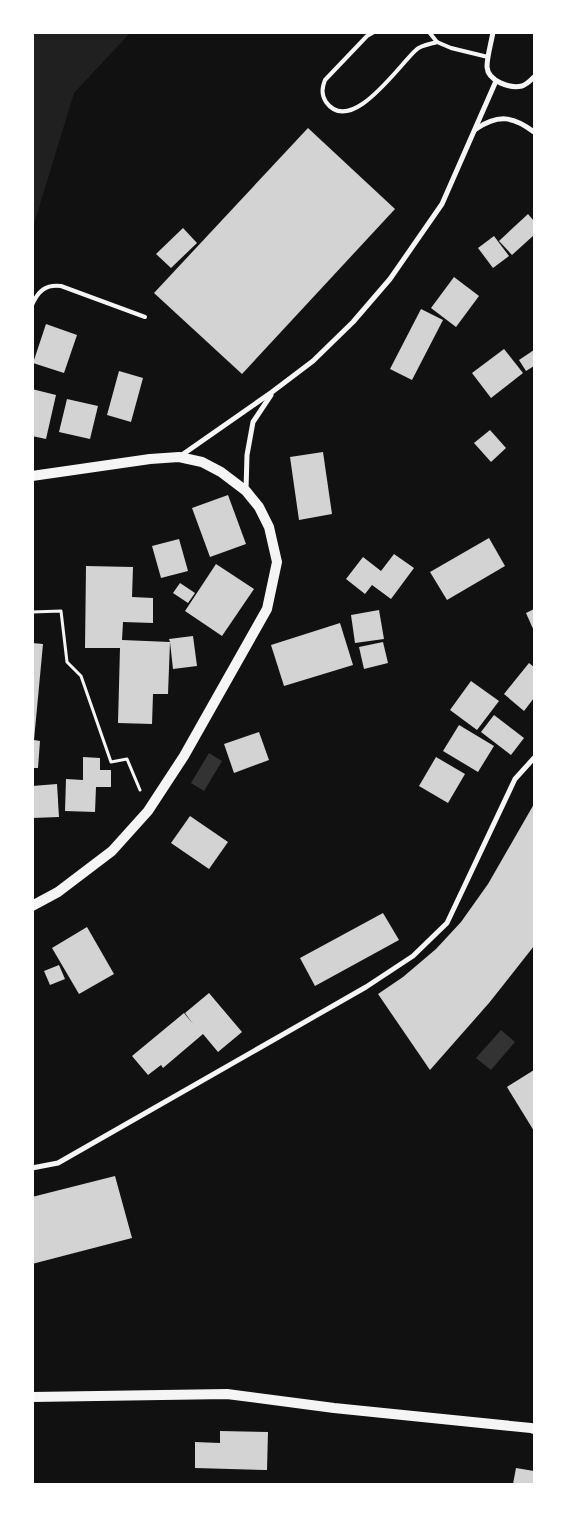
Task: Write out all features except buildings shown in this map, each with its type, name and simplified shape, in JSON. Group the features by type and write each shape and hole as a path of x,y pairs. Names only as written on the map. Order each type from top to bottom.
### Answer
{"main road":[{"path":"32,476 150,459 179,457 202,462 221,472 246,491 259,507 269,527 277,562 267,609 184,756 148,811 112,851 58,892 32,906"},
{"path":"32,1398 227,1394 334,1408 491,1422 534,1429"}],"street":[{"path":"493,32 487,69 490,76 496,81 509,86 521,86 534,77"},
{"path":"179,457 313,361 353,322 390,279 442,204 496,81"},
{"path":"475,130 485,123 507,118 524,124 534,132"},
{"path":"246,491 247,455 253,422 272,392"},
{"path":"32,1168 58,1163 366,987 413,956 447,923 515,779 534,758"}],"lane":[{"path":"374,32 367,36 325,80 321,89 324,98 336,110 346,112 357,108 376,93 417,48 437,42"},
{"path":"428,32 437,42 451,48 488,57"},
{"path":"32,305 40,292 46,287 53,285 61,286 145,318"}],"path":[{"path":"32,612 61,611 68,662 81,676 111,762 128,759 142,795"}],"shaded area":[{"path":"33,32 130,33 74,93 33,227"},
{"path":"209,753 222,761 204,791 191,783"},
{"path":"501,1030 515,1042 491,1070 476,1058"}]}
